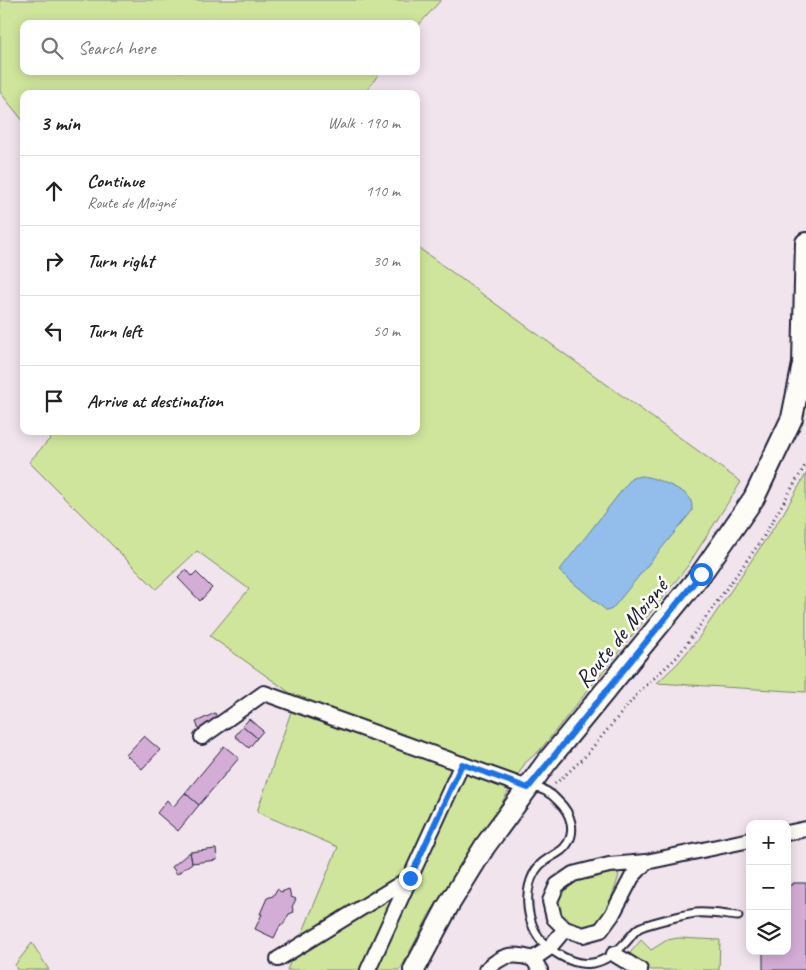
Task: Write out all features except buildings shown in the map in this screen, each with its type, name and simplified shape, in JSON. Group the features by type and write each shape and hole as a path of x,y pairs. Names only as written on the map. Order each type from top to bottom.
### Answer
{"street":[{"name":"Route de Moigné","path":"414,970 448,906 474,863 535,788 701,574 754,498 792,418 802,364 806,243"},
{"path":"202,737 264,693 462,764 535,788"},
{"path":"368,970 462,764"},
{"path":"791,832 806,829"},
{"path":"646,862 632,877 612,915 601,930 583,935 565,929 554,918 550,902 557,885 573,874 609,865 646,862 746,841"},
{"path":"278,959 410,878"},
{"path":"486,970 500,957 519,954 537,964 565,929"},
{"path":"614,954 640,970"}],"lane":[{"path":"535,788 553,796 564,807 571,820 571,832 564,848 538,867 531,880 528,896 529,917 536,935 549,948 570,962 582,964 596,963 614,954 639,928 696,913 738,916"}],"path":[{"path":"535,788 559,782 582,760 639,692 677,657 761,541 806,464"}],"green space":[{"path":"0,0 441,0 420,24 420,20 20,20 20,75 378,75 367,90 20,90 20,117 0,92"},
{"path":"420,249 741,482 687,567 540,750 525,763 497,811 430,913 400,970 287,970 338,847 257,812 296,697 210,636 249,589 197,551 156,589 29,462 53,435 420,435"},
{"path":"806,474 806,692 657,683 678,663 698,639 783,514"},
{"path":"614,873 619,874 617,883 608,906 599,920 590,926 581,927 573,925 565,919 560,912 558,903 560,894 566,885 582,878"},
{"path":"678,938 720,940 719,970 651,970 633,960 630,953 641,940 651,950 667,940"},
{"path":"32,943 49,970 17,970 15,965"}],"water":[{"path":"641,476 659,480 685,493 692,505 692,511 612,609 607,611 559,571 632,478"}],"route":[{"path":"410,878 462,764 528,788 701,574"}]}
